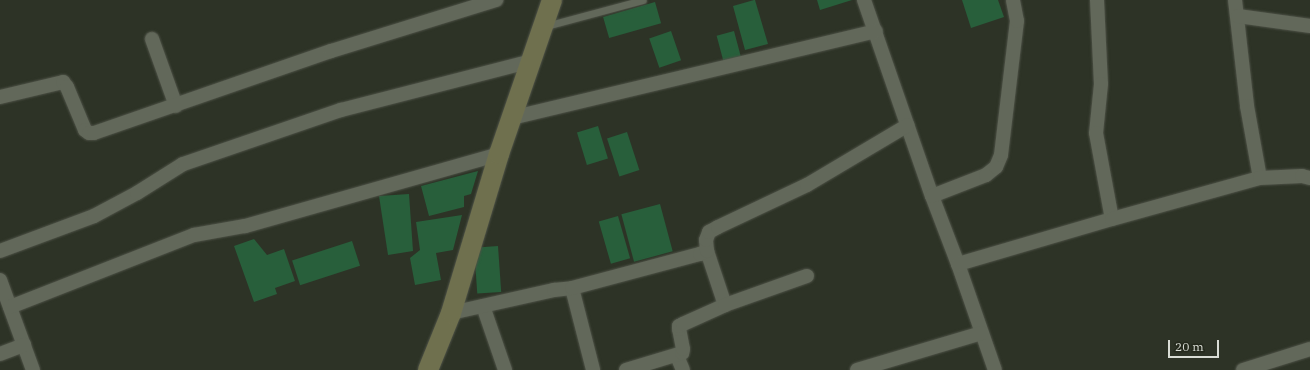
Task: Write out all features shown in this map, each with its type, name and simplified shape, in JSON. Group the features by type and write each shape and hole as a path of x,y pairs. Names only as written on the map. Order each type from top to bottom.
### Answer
{"street":[{"path":"0,97 63,82 67,87 81,123 85,130 89,133 176,106 331,51 496,0"},
{"path":"428,370 451,313 499,154 552,0"},
{"path":"864,0 932,196 958,264 995,370"},
{"path":"932,196 986,175 996,167 1001,155 1017,21 1013,0"},
{"path":"1097,0 1101,84 1096,133 1112,218"},
{"path":"1235,0 1247,106 1260,178"},
{"path":"1238,16 1310,26"},
{"path":"511,118 876,31"},
{"path":"152,39 176,106"},
{"path":"0,251 94,216 137,193 183,164 341,110 532,61"},
{"path":"725,305 707,251 706,240 709,232 807,185 908,125"},
{"path":"10,307 194,235 245,226 499,154"},
{"path":"958,264 1112,218 1260,178 1302,176 1310,178"},
{"path":"451,313 554,290 572,288 707,251"},
{"path":"626,370 677,356 682,353 683,349 679,326 725,305 807,276"},
{"path":"0,280 33,370"},
{"path":"572,288 593,370"},
{"path":"483,306 505,370"},
{"path":"857,370 982,333"},
{"path":"0,354 24,345"},
{"path":"1243,370 1310,349"},
{"path":"677,356 683,370"}],"lane":[{"path":"543,26 643,0"}],"building":[{"path":"755,0 768,44 745,50 733,6"},
{"path":"817,0 852,0 820,10"},
{"path":"962,0 998,0 1004,17 971,28"},
{"path":"655,2 661,23 609,38 603,17"},
{"path":"671,31 681,60 659,68 649,38"},
{"path":"734,31 742,60 724,65 717,36"},
{"path":"598,126 608,159 587,165 577,132"},
{"path":"627,132 639,170 619,177 607,138"},
{"path":"478,171 471,194 464,196 464,207 429,216 421,186"},
{"path":"409,194 413,251 388,255 379,196"},
{"path":"660,204 673,251 634,262 621,214"},
{"path":"462,215 453,250 436,253 441,280 415,285 410,258 420,250 416,222"},
{"path":"618,216 630,258 611,264 599,222"},
{"path":"254,239 267,255 284,249 295,281 275,288 277,294 254,302 234,246"},
{"path":"352,241 360,266 300,285 292,260"},
{"path":"498,246 501,292 477,294 474,248"}]}
